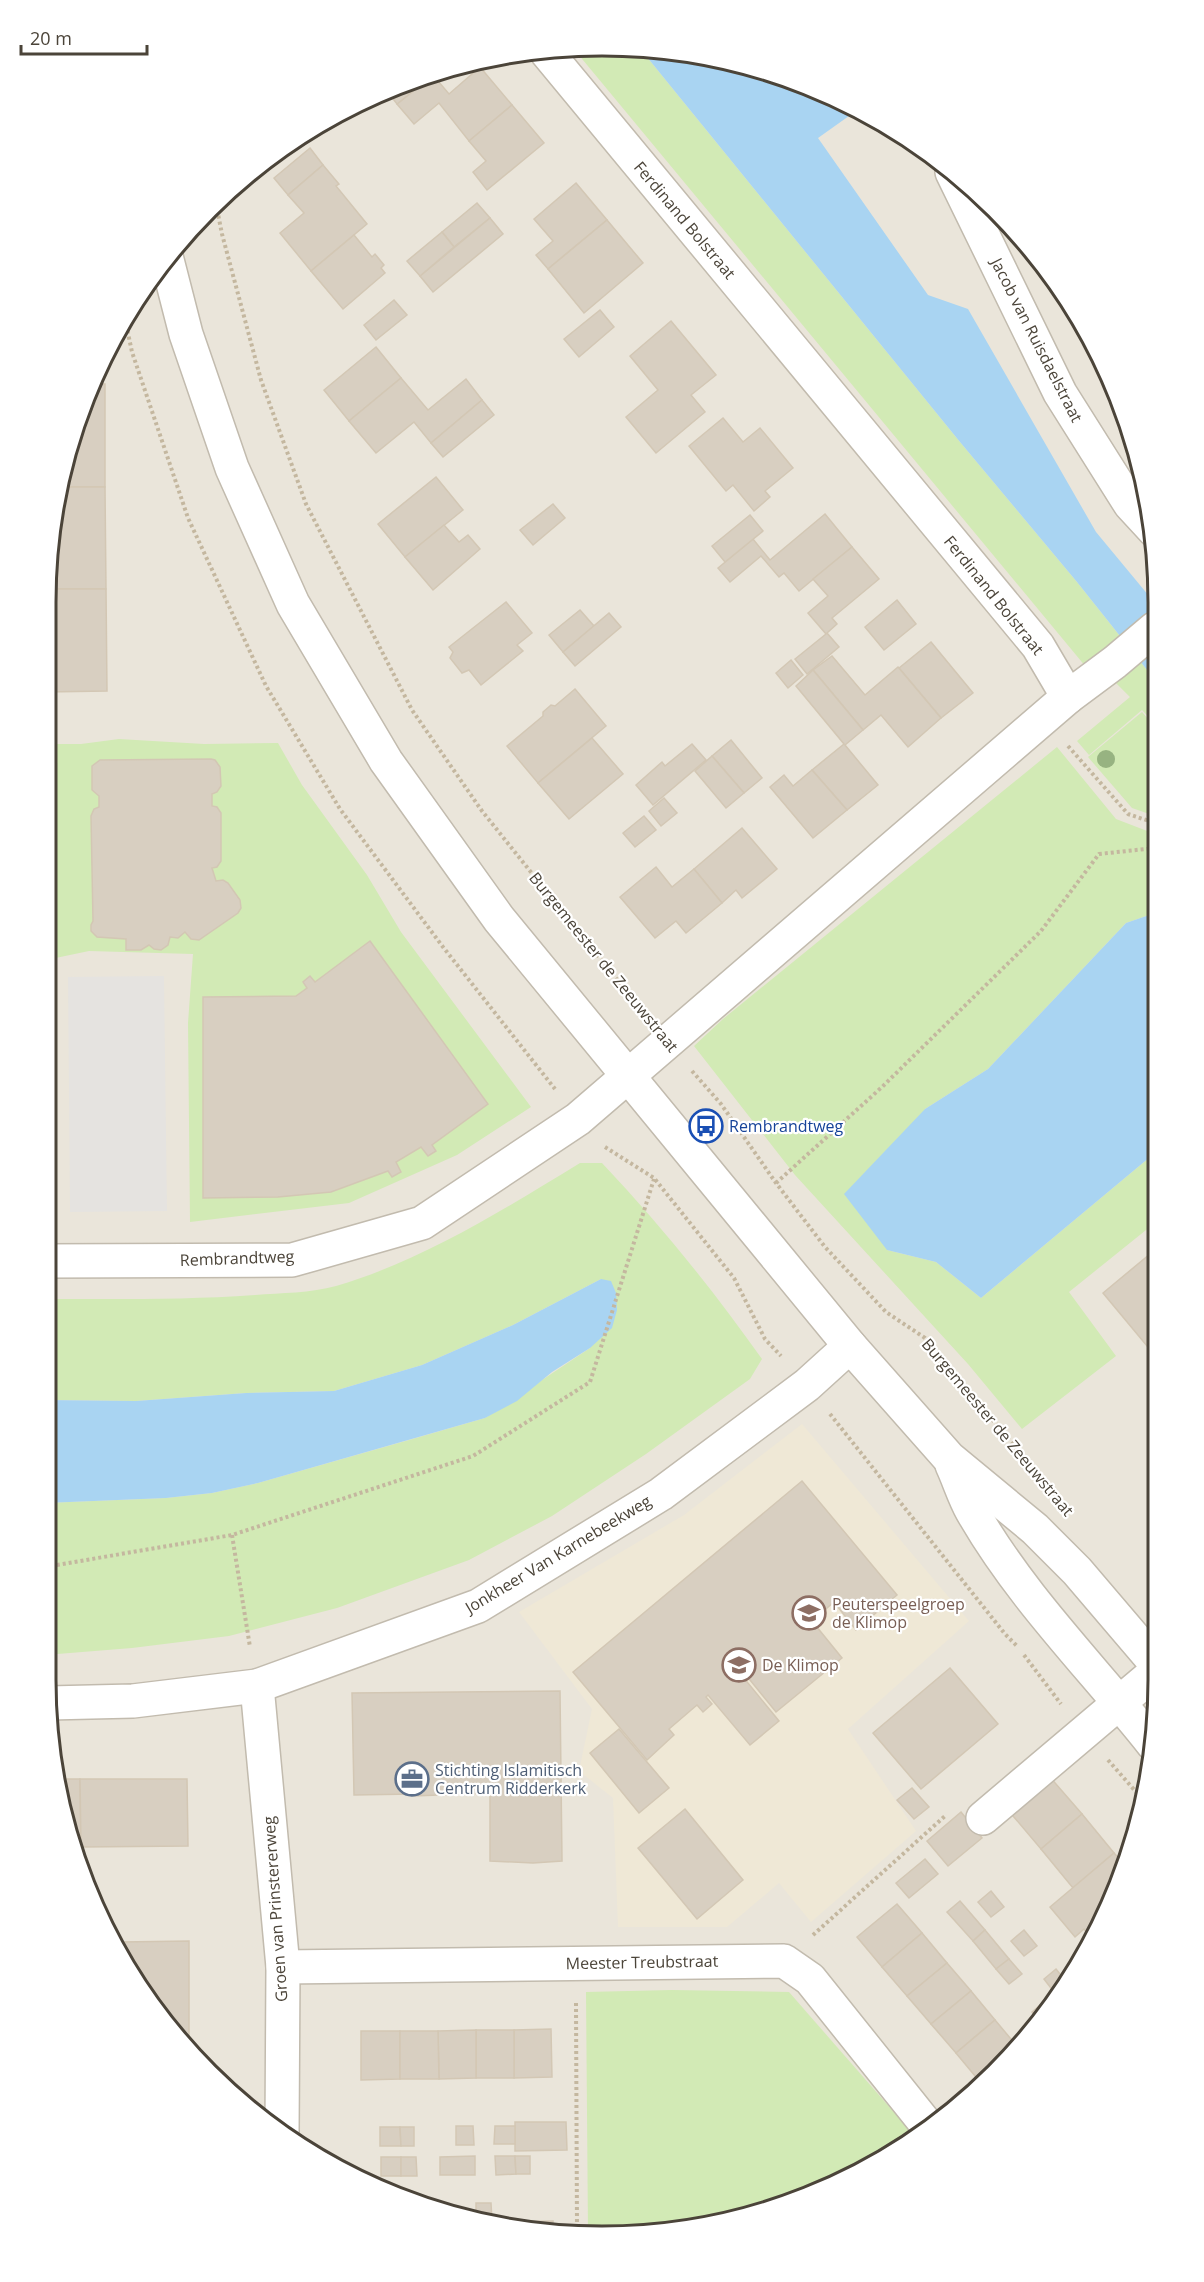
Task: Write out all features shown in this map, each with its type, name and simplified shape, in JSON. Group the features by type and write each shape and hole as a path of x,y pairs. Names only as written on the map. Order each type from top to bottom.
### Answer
{"street":[{"name":"Ferdinand Bolstraat","path":"552,58 1038,646 1056,708"},
{"name":"Jacob van Ruisdaelstraat","path":"961,190 1060,393 1130,504 1142,517"},
{"path":"169,268 186,334 232,468 293,604 386,761 499,919 850,1346 949,1458 1035,1529 1077,1571 1148,1656"},
{"path":"628,1077 666,1041 1056,708 1148,635"},
{"name":"Rembrandtweg","path":"56,1261 292,1260 422,1224 578,1119 628,1077"},
{"name":"Jonkheer Van Karnebeekweg","path":"57,1703 134,1701 257,1686 478,1606 661,1494 807,1385 850,1346"},
{"path":"949,1458 972,1510 1004,1563 1145,1734"},
{"path":"983,1818 1148,1677"},
{"name":"Groen van Prinstererweg","path":"257,1686 283,1967 282,2123"},
{"path":"784,1960 810,1979 924,2122"},
{"name":"Meester Treubstraat","path":"283,1967 784,1960"}],"path":[{"name":"Burgemeester de Zeeuwstraat","path":"218,214 261,380 306,504 412,710 482,811 666,1041 721,1104 776,1183 825,1247 886,1312 926,1338 1052,1491"},
{"path":"1056,708 1128,814 1148,821"},
{"path":"776,1183 882,1087 1041,931 1099,854 1148,849"},
{"path":"56,1565 232,1535 472,1456 590,1382 654,1178"},
{"path":"232,1535 257,1686"},
{"path":"784,1960 951,1810"},
{"path":"575,1963 577,2225"}],"shaded area":[{"path":"566,57 638,57 673,60 743,74 811,97 844,112 906,148 935,168 988,216 1036,269 1075,329 1107,393 1130,461 1144,531 1148,602 1147,1716 1144,1751 1130,1821 1107,1889 1092,1922 1056,1984 1036,2013 988,2066 935,2114 906,2134 844,2170 811,2185 743,2208 673,2222 638,2225 566,2225 495,2216 461,2208 393,2185 329,2153 269,2114 242,2091 191,2040 148,1984 112,1922 97,1889 74,1821 66,1787 57,1716 57,566 60,531 74,461 97,393 112,360 148,298 168,269 191,242 242,191 269,168 329,129 393,97 426,85 461,74 531,60"},
{"path":"164,976 167,1211 70,1212 68,977"},
{"name":"De Klimop","path":"802,1424 969,1621 848,1729 916,1831 811,1922 779,1883 727,1927 618,1927 613,1798 579,1771 592,1709 519,1612 684,1515"}],"green space":[{"path":"580,57 648,58 1148,671 1148,716 1142,710 1089,755 1077,741 1130,697 1116,683 1105,690"},
{"path":"1142,712 1148,719 1148,814 1132,808 1088,757"},
{"path":"119,739 204,744 278,743 302,785 367,875 401,932 531,1107 457,1155 349,1203 190,1222 188,1023 193,954 89,951 56,958 56,744 81,744"},
{"path":"1057,747 1116,819 1148,831 1148,915 1126,923 988,1069 925,1109 887,1250 936,1262 981,1298 1148,1159 1148,1228 1069,1292 1116,1356 1022,1429 968,1364 795,1175 694,1046 723,1019"},
{"path":"580,1163 602,1163 645,1210 705,1283 762,1359 750,1379 646,1454 552,1516 469,1560 337,1608 229,1636 132,1648 56,1654 56,1503 166,1498 212,1493 258,1483 485,1418 590,1348 601,1279 513,1325 422,1365 334,1391 246,1393 136,1401 56,1400 56,1299 229,1297 326,1288 369,1275 400,1262 492,1216"},
{"path":"672,1990 789,1992 910,2131 844,2170 811,2185 743,2208 673,2222 588,2226 586,1992"}],"water":[{"path":"648,58 709,66 743,74 811,97 850,115 818,138 928,295 968,309 1096,532 1148,595 1148,671"},
{"path":"1148,915 1148,1159 981,1298 936,1262 887,1250 844,1194 925,1109 988,1069 1126,923"},
{"path":"601,1279 611,1281 616,1293 617,1310 612,1328 590,1348 552,1372 517,1401 485,1418 258,1483 212,1493 166,1498 56,1503 56,1400 136,1401 246,1393 334,1391 422,1365 513,1325"}],"building":[{"path":"482,69 512,105 469,141 439,103 414,124 397,104 416,89 438,81 449,94 476,70"},
{"path":"416,89 397,104 392,97"},
{"path":"512,105 544,143 487,190 473,172 486,161 469,141"},
{"path":"310,148 323,165 288,195 274,178"},
{"path":"323,165 339,184 336,186 367,224 311,271 280,233 304,213 288,195"},
{"path":"576,183 607,220 548,269 536,255 553,241 534,219"},
{"path":"477,203 490,218 454,247 442,232"},
{"path":"490,218 503,234 433,292 420,276"},
{"path":"607,220 643,263 584,313 548,269"},
{"path":"442,232 454,247 420,276 407,261"},
{"path":"354,235 372,257 375,254 384,265 381,268 385,273 343,309 311,271"},
{"path":"394,300 407,315 376,340 364,325"},
{"path":"600,310 614,327 579,357 564,339"},
{"path":"671,321 716,375 691,395 705,412 656,453 626,417 658,390 630,356"},
{"path":"376,347 401,378 349,421 324,390"},
{"path":"401,378 428,410 466,379 482,400 431,443 414,422 376,453 349,421"},
{"path":"101,384 105,384 105,487 68,487 85,426"},
{"path":"482,400 494,415 443,457 431,443"},
{"path":"723,418 743,442 760,428 793,468 765,491 770,497 754,511 733,485 726,491 689,446"},
{"path":"436,477 463,510 405,557 378,524"},
{"path":"68,487 105,487 106,589 56,589 60,531"},
{"path":"553,504 565,518 533,545 520,530"},
{"path":"825,514 852,547 799,591 784,573 779,577 761,556 730,582 718,568 753,539 770,560"},
{"path":"750,515 763,531 725,562 712,546"},
{"path":"444,525 459,542 468,535 480,549 433,590 405,557"},
{"path":"852,547 879,579 832,618 837,624 827,633 839,647 807,674 795,659 826,634 808,613 828,596 813,579"},
{"path":"56,589 106,589 107,691 56,692"},
{"path":"897,600 916,624 884,650 865,627"},
{"path":"506,602 532,633 517,645 523,651 481,685 469,670 462,673 450,658 453,652 449,647"},
{"path":"580,610 594,626 563,652 549,635"},
{"path":"609,613 621,627 575,666 563,652"},
{"path":"931,642 973,693 941,718 899,668"},
{"path":"832,656 865,695 898,667 941,718 908,747 881,715 863,730 813,670"},
{"path":"791,660 803,675 788,688 776,673"},
{"path":"813,670 863,730 845,745 878,785 847,810 812,770 844,744 796,686"},
{"path":"575,689 606,726 538,783 507,746 543,716 543,712 551,705 555,706"},
{"path":"592,738 623,774 569,819 538,783"},
{"path":"731,740 762,778 744,793 712,756"},
{"path":"692,744 706,760 653,805 636,785 662,762 665,766"},
{"path":"712,756 744,793 726,808 695,771"},
{"path":"100,760 215,760 220,767 221,786 217,792 212,794 212,806 217,807 221,813 221,861 217,867 212,868 216,881 223,880 228,883 240,900 241,908 238,913 199,940 191,939 185,932 178,938 170,937 168,945 161,950 149,945 141,950 126,950 126,939 97,937 91,931 93,921 91,816 94,809 99,807 99,796 92,790 92,766"},
{"path":"812,770 847,810 813,838 770,787 784,775 793,786"},
{"path":"664,798 677,813 661,826 649,811"},
{"path":"644,816 656,830 635,847 623,833"},
{"path":"742,828 777,869 742,898 736,890 722,903 694,869"},
{"path":"656,867 672,887 694,869 722,903 686,933 676,921 655,938 620,897"},
{"path":"370,941 488,1104 432,1145 436,1151 428,1156 421,1147 396,1162 401,1172 392,1177 388,1171 331,1192 278,1197 203,1198 203,997 296,996 307,988 303,982 310,976 315,982"},
{"path":"1148,1256 1148,1347 1103,1293"},
{"path":"802,1481 897,1595 856,1630 834,1602 812,1621 842,1658 776,1712 746,1675 743,1677 779,1721 750,1745 708,1695 706,1697 712,1704 703,1712 697,1705 669,1729 674,1735 647,1760 573,1672"},
{"path":"950,1668 998,1724 921,1789 873,1733"},
{"path":"560,1691 562,1861 533,1863 490,1861 490,1793 414,1796 414,1794 354,1795 352,1693"},
{"path":"619,1729 669,1788 639,1813 590,1753"},
{"path":"1049,1776 1082,1814 1041,1849 1008,1810"},
{"path":"65,1779 80,1779 81,1843"},
{"path":"80,1779 187,1779 188,1846 82,1847"},
{"path":"912,1788 929,1807 914,1819 897,1800"},
{"path":"685,1809 743,1880 697,1919 638,1848"},
{"path":"961,1812 982,1838 948,1866 927,1841"},
{"path":"1082,1814 1114,1853 1073,1888 1041,1849"},
{"path":"1114,1853 1118,1858 1107,1889 1086,1932 1084,1929 1075,1937 1050,1907"},
{"path":"925,1859 938,1874 909,1898 896,1883"},
{"path":"991,1891 1004,1907 991,1917 978,1902"},
{"path":"960,1901 985,1930 973,1941 947,1912"},
{"path":"897,1904 922,1933 882,1967 857,1937"},
{"path":"985,1930 1009,1959 996,1969 973,1941"},
{"path":"1024,1930 1037,1946 1024,1956 1011,1941"},
{"path":"922,1933 947,1963 907,1996 882,1967"},
{"path":"189,1941 189,2038 168,2013 123,1942"},
{"path":"1009,1959 1022,1974 1009,1984 996,1969"},
{"path":"947,1963 971,1991 931,2024 907,1996"},
{"path":"1056,1969 1061,1976 1052,1990 1044,1979"},
{"path":"971,1991 995,2020 956,2053 931,2024"},
{"path":"1043,2002 1034,2015 1032,2012"},
{"path":"995,2020 1012,2041 976,2077 956,2053"},
{"path":"551,2029 552,2077 514,2078 514,2030"},
{"path":"476,2030 514,2030 514,2078 476,2078"},
{"path":"476,2030 476,2078 439,2079 438,2031"},
{"path":"361,2031 400,2031 400,2079 361,2080"},
{"path":"400,2031 438,2031 439,2079 400,2079"},
{"path":"515,2122 566,2122 567,2150 515,2151"},
{"path":"456,2126 473,2126 474,2145 456,2145"},
{"path":"495,2126 515,2126 515,2144 494,2144"},
{"path":"380,2127 400,2127 401,2146 380,2146"},
{"path":"400,2127 414,2127 414,2146 401,2146"},
{"path":"475,2156 475,2175 440,2175 440,2157"},
{"path":"495,2156 515,2156 516,2174 496,2175"},
{"path":"515,2156 530,2156 530,2174 516,2174"},
{"path":"381,2157 401,2157 401,2176 381,2176"},
{"path":"401,2157 416,2157 417,2176 401,2176"},
{"path":"476,2203 491,2203 492,2215 476,2212"},
{"path":"553,2221 553,2224 531,2222 529,2222"}],"place":[{"name":"Rembrandtweg","path":"706,1126"},
{"name":"Peuterspeelgroep de Klimop","path":"809,1613"},
{"name":"De Klimop","path":"739,1665"},
{"name":"Stichting Islamitisch Centrum Ridderkerk","path":"412,1779"}]}
